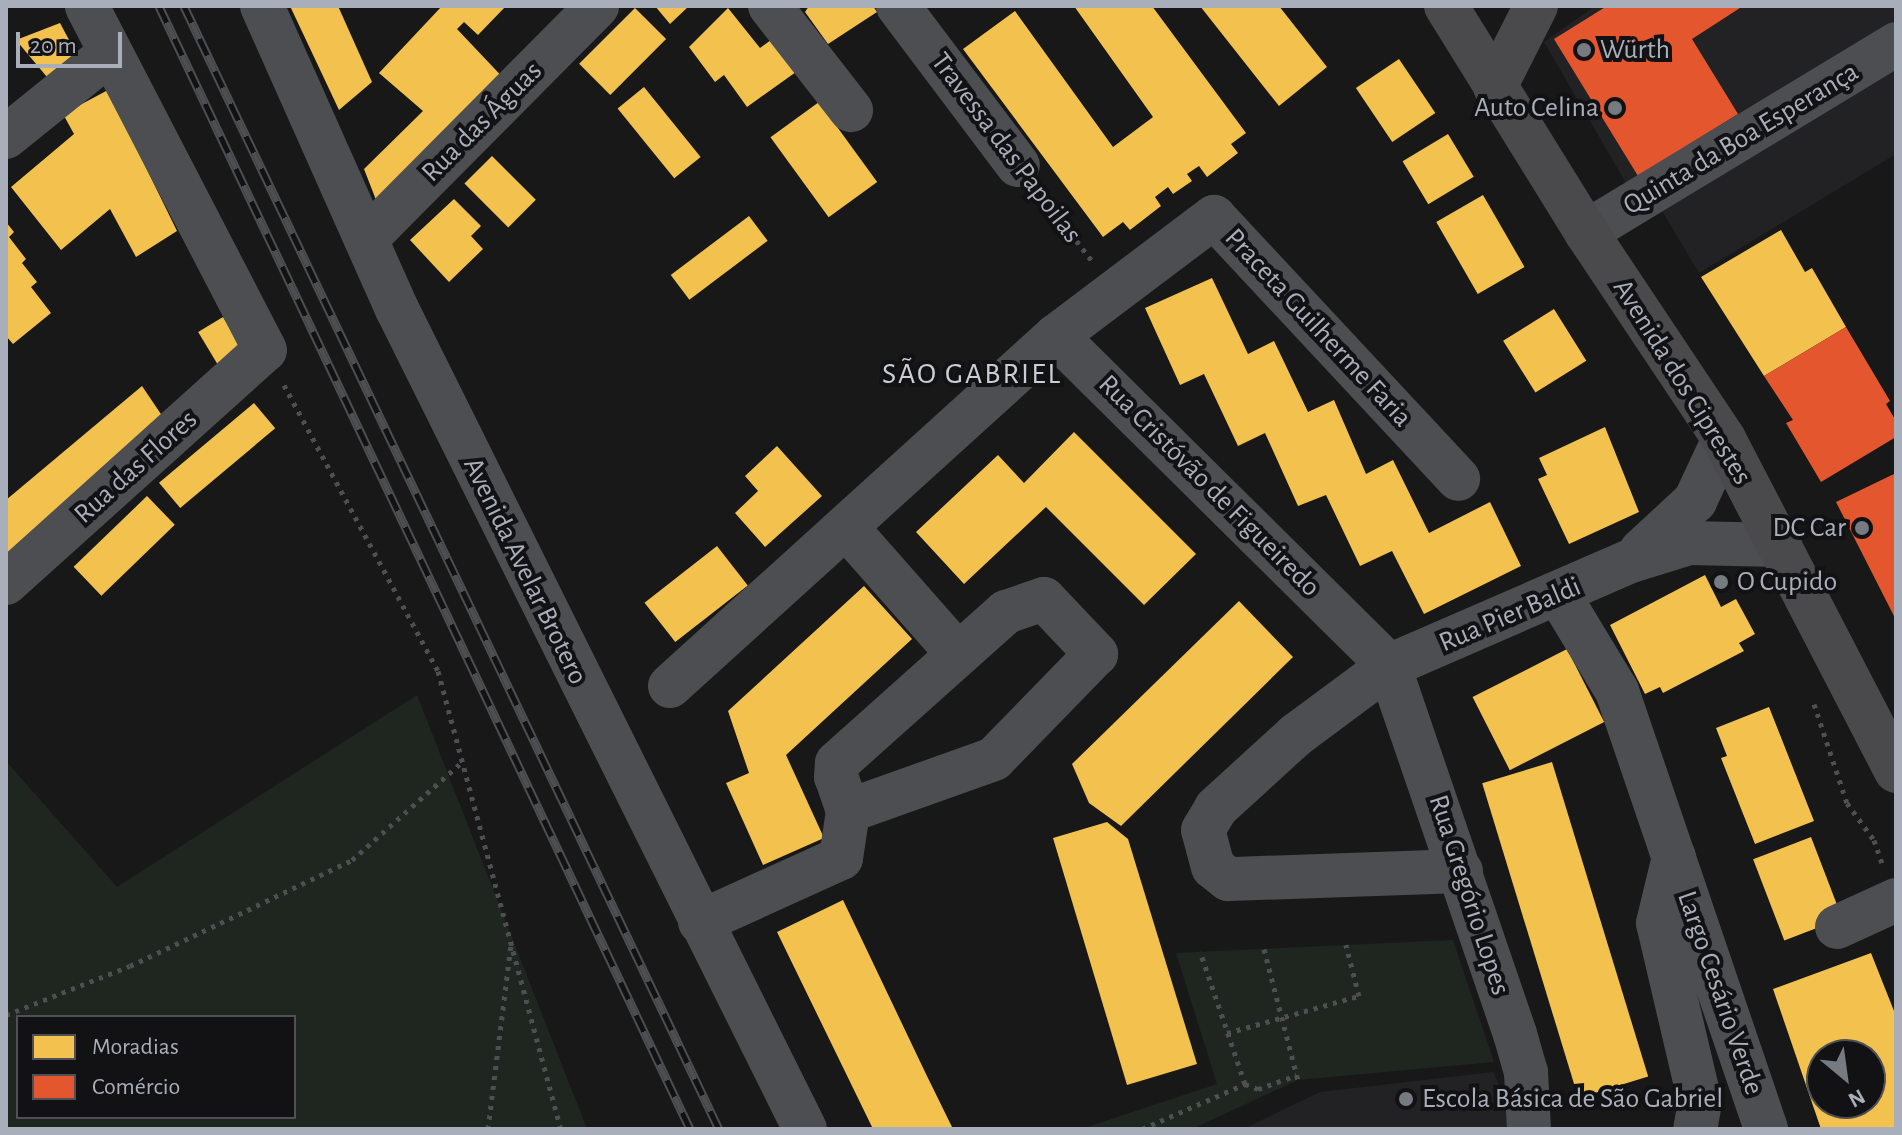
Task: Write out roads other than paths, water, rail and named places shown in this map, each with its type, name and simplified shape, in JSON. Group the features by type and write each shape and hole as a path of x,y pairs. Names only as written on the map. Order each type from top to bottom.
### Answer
{"main road":[{"name":"Avenida dos Ciprestes","path":"1446,6 1586,232 1724,439 1896,771"},
{"path":"1495,87 1536,6"}],"street":[{"path":"6,137 110,53 87,6"},
{"name":"Avenida Avelar Brotero","path":"262,6 366,239 700,922 805,1129"},
{"name":"Rua das Águas","path":"366,239 597,6"},
{"path":"770,6 851,110"},
{"name":"Travessa das Papoilas","path":"898,6 1018,165"},
{"name":"Quinta da Boa Esperança","path":"1586,232 1896,44"},
{"name":"Rua das Flores","path":"6,583 265,350 110,53"},
{"name":"Praceta Guilherme Faria","path":"1056,336 1214,217 1458,479"},
{"path":"670,686 1056,336"},
{"name":"Rua Cristóvão de Figueiredo","path":"1056,336 1389,666"},
{"name":"Rua Pier Baldi","path":"1631,561 1687,512 1724,439"},
{"path":"846,527 957,653"},
{"name":"Rua Pier Baldi","path":"1461,871 1228,879 1213,867 1203,830 1216,808 1324,710 1389,666 1559,595 1631,561 1689,543 1780,545"},
{"name":"Largo Cesário Verde","path":"1559,595 1617,691 1766,1129"},
{"path":"700,922 841,858 848,811 836,777 837,763 1006,612 1044,599 1096,654 994,759 848,811"},
{"name":"Rua Gregório Lopes","path":"1389,666 1461,871 1526,1072 1529,1129"},
{"name":"Largo Cesário Verde","path":"1674,857 1658,923 1700,1102 1695,1129"},
{"path":"1837,927 1895,900"}],"railway":[{"path":"159,6 690,1129"},
{"path":"184,6 719,1129"}],"place":[{"name":"Würth","path":"1584,50"},
{"name":"Auto Celina","path":"1615,108"},
{"name":"DC Car","path":"1862,528"},
{"name":"O Cupido","path":"1721,582"},
{"name":"Escola Básica de São Gabriel","path":"1406,1099"}],"district":[{"name":"SÃO GABRIEL","path":"972,374"}]}
